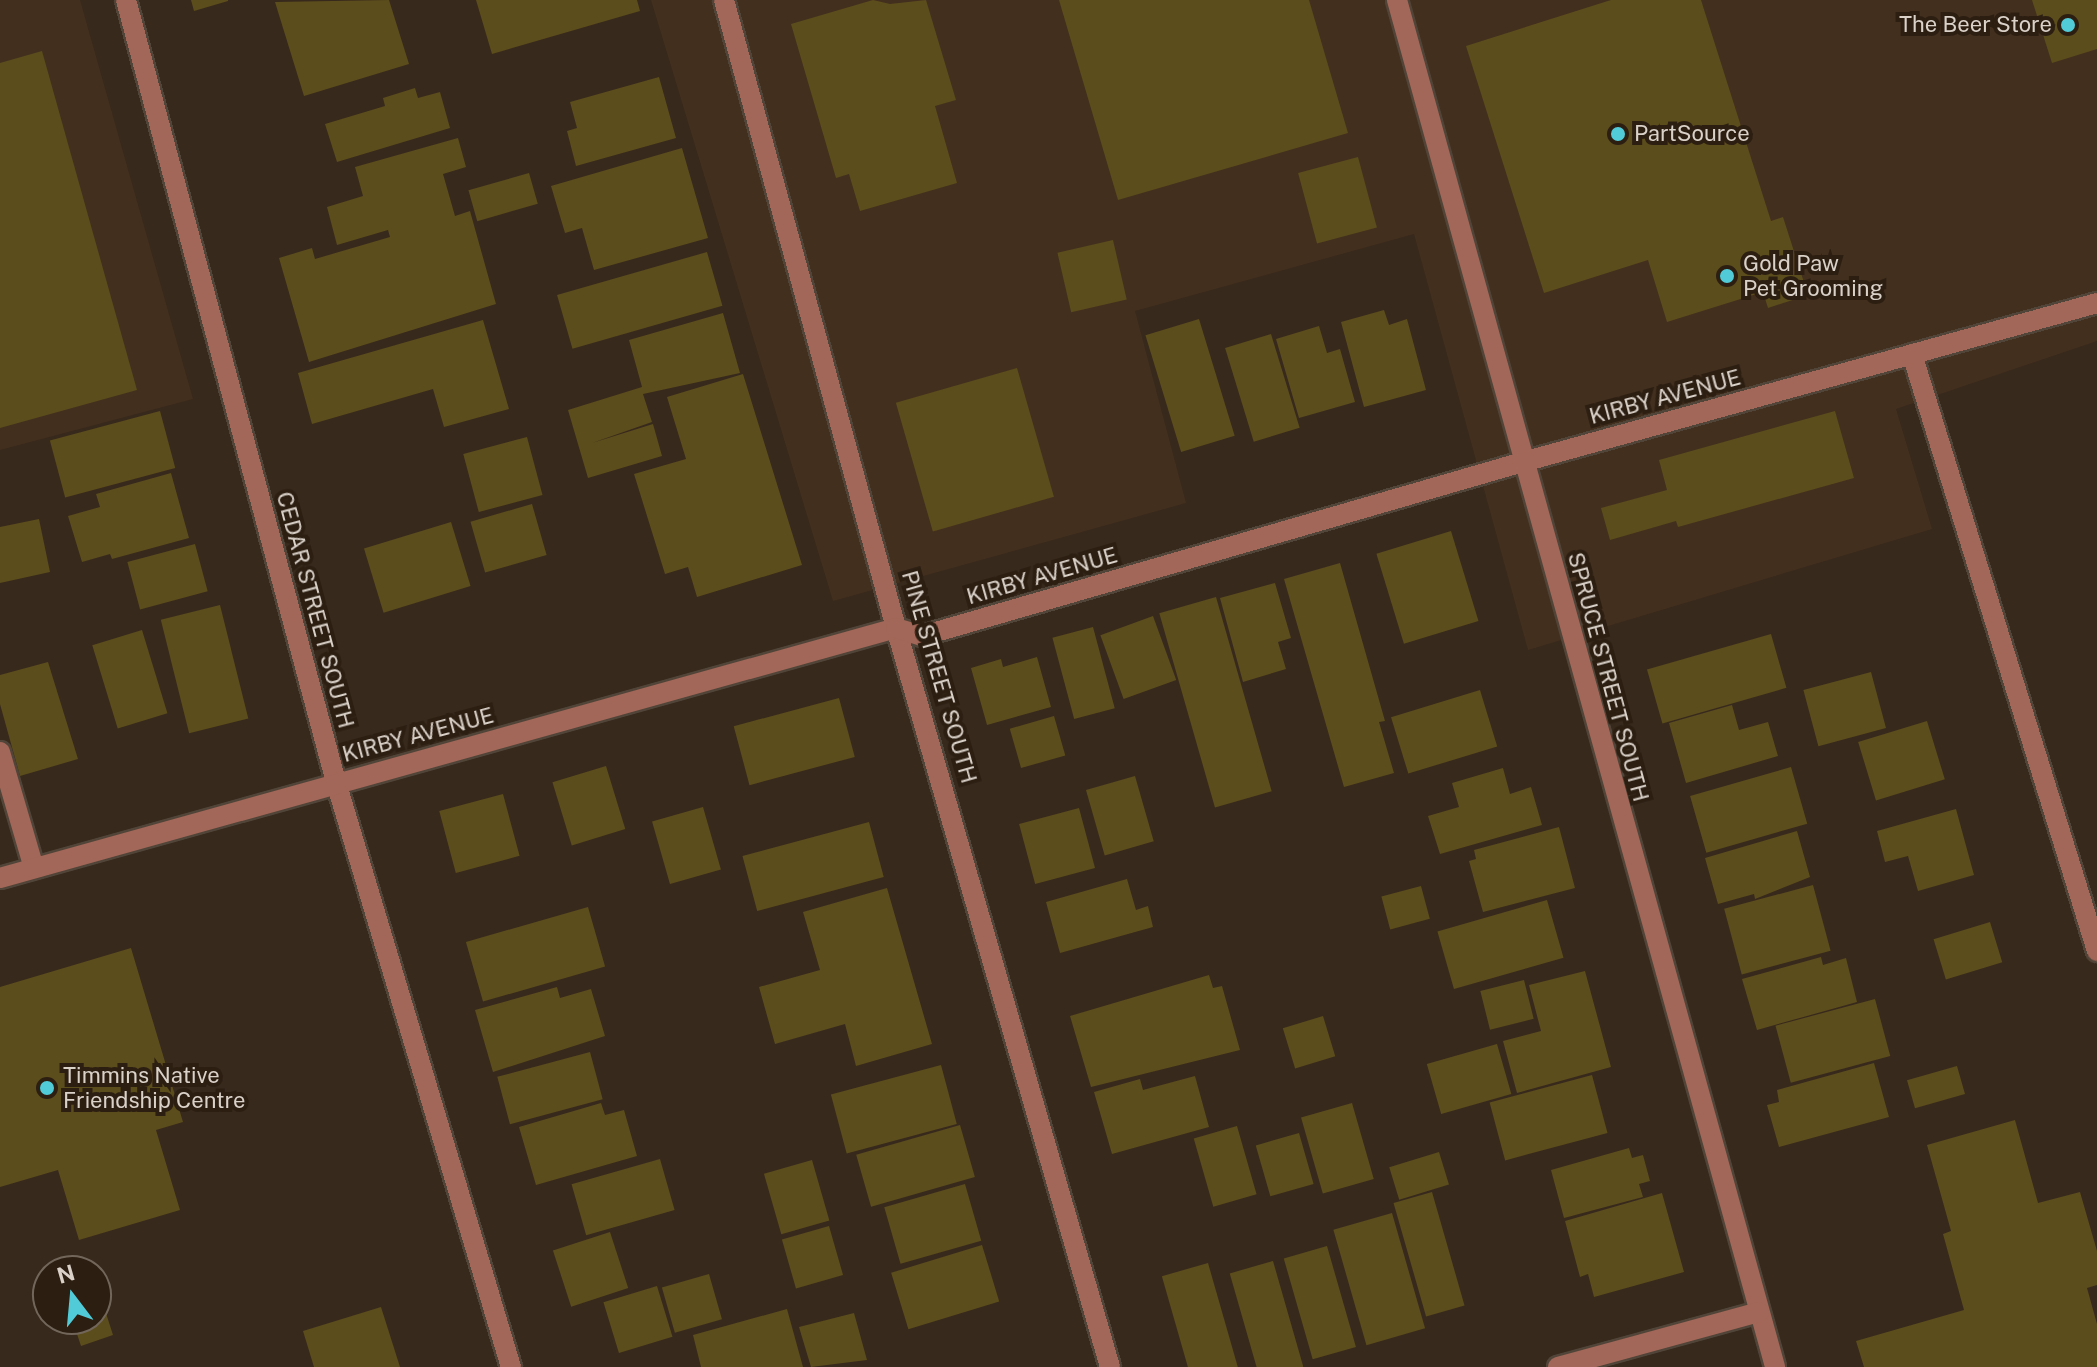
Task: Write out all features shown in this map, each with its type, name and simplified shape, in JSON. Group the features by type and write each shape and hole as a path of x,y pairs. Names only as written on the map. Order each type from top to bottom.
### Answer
{"street":[{"name":"CEDAR STREET SOUTH","path":"126,0 336,782 511,1367"},
{"name":"PINE STREET SOUTH","path":"724,0 896,628 1110,1367"},
{"name":"SPRUCE STREET SOUTH","path":"1397,0 1775,1367"},
{"name":"KIRBY AVENUE","path":"0,878 896,628 922,636 1523,462 2097,303"},
{"path":"1912,354 2097,951"},
{"path":"0,752 34,868"},
{"path":"1558,1367 1759,1312"}],"shaded area":[{"path":"0,0 80,0 193,399 0,450"},
{"path":"651,0 2097,0 2097,341 1896,409 1932,529 1528,650 1414,234 1135,311 1186,503 833,601"}],"building":[{"path":"191,0 228,0 228,1 194,11"},
{"path":"389,0 409,64 304,96 275,2"},
{"path":"476,0 637,0 640,11 492,54"},
{"path":"873,0 890,4 926,0 956,100 935,106 957,183 860,211 849,174 836,178 791,24"},
{"path":"1059,0 1309,0 1348,133 1118,200"},
{"name":"PartSource","path":"1611,0 1701,0 1771,221 1783,217 1808,295 1768,308 1763,292 1667,322 1648,260 1544,293 1466,46"},
{"name":"The Beer Store","path":"2032,0 2097,0 2097,49 2052,63"},
{"path":"42,51 137,390 0,428 0,63"},
{"path":"659,77 676,138 576,166 567,131 577,128 570,102"},
{"path":"415,88 418,98 440,92 450,128 337,162 325,124 385,106 383,98"},
{"path":"458,138 466,167 443,174 455,216 470,211 496,304 309,362 279,258 312,248 315,259 390,237 388,230 337,245 327,207 363,196 355,167"},
{"path":"682,148 708,238 594,270 582,228 565,233 551,186"},
{"path":"1358,157 1377,228 1317,244 1298,173"},
{"path":"529,173 538,204 477,221 468,190"},
{"path":"1113,240 1127,299 1071,312 1057,253"},
{"path":"707,252 722,306 572,349 557,295"},
{"path":"1384,310 1389,325 1407,319 1426,390 1364,407 1341,322"},
{"path":"723,313 740,373 643,394 652,422 592,443 653,424 662,456 588,478 568,410 642,387 629,340"},
{"path":"1199,319 1235,436 1181,452 1145,335"},
{"path":"483,320 509,409 444,427 433,389 312,424 298,373"},
{"path":"1319,326 1327,353 1340,349 1355,402 1299,418 1276,339"},
{"path":"1271,334 1300,428 1254,442 1225,348"},
{"path":"1017,368 1054,497 933,532 896,403"},
{"path":"743,374 802,565 697,597 688,567 665,574 634,474 686,459 667,397"},
{"path":"160,411 175,468 65,497 50,441"},
{"path":"1835,411 1854,478 1678,527 1676,521 1610,540 1601,508 1667,490 1659,460"},
{"path":"527,437 543,495 479,512 463,454"},
{"path":"171,473 189,538 112,559 110,554 82,562 68,516 100,507 96,494"},
{"path":"532,504 547,555 485,573 470,522"},
{"path":"39,519 50,572 0,583 0,527"},
{"path":"451,522 471,586 384,613 364,549"},
{"path":"1451,531 1478,621 1404,644 1376,554"},
{"path":"195,544 208,591 140,609 127,562"},
{"path":"1340,563 1385,721 1379,722 1394,773 1344,787 1284,579"},
{"path":"1275,583 1291,638 1278,642 1286,669 1243,682 1220,598"},
{"path":"1216,597 1272,791 1215,807 1159,613"},
{"path":"220,605 248,719 189,733 161,620"},
{"path":"1153,616 1176,680 1124,699 1100,635"},
{"path":"1093,627 1115,708 1074,719 1052,638"},
{"path":"142,630 167,713 118,728 92,645"},
{"path":"1771,634 1786,688 1662,723 1647,670"},
{"path":"1037,657 1051,707 987,725 971,668 1001,659 1003,667"},
{"path":"48,662 78,759 20,776 0,704 0,675"},
{"path":"1871,672 1886,728 1818,746 1803,690"},
{"path":"1480,690 1497,746 1408,774 1391,717"},
{"path":"839,698 855,757 750,785 734,726"},
{"path":"1732,705 1739,730 1768,722 1778,756 1686,783 1669,723"},
{"path":"1054,716 1065,755 1021,768 1010,729"},
{"path":"1927,721 1945,779 1876,800 1858,742"},
{"path":"606,766 625,829 572,845 552,782"},
{"path":"1791,767 1807,824 1706,853 1690,796"},
{"path":"1503,768 1510,794 1531,787 1542,825 1440,854 1428,816 1459,807 1452,783"},
{"path":"1135,776 1154,841 1105,855 1086,790"},
{"path":"503,794 520,856 456,873 439,811"},
{"path":"703,807 721,869 670,884 652,822"},
{"path":"1079,808 1095,868 1035,884 1019,824"},
{"path":"1956,809 1974,875 1918,891 1908,856 1885,862 1877,831"},
{"path":"869,822 884,877 757,911 742,856"},
{"path":"1559,827 1575,888 1483,912 1469,861 1476,859 1474,850"},
{"path":"1797,831 1810,877 1755,899 1754,894 1718,904 1705,858"},
{"path":"1127,879 1136,910 1148,906 1153,927 1060,953 1046,902"},
{"path":"1813,885 1831,951 1742,974 1724,909"},
{"path":"1421,886 1430,919 1390,929 1381,897"},
{"path":"887,888 932,1044 856,1066 845,1024 775,1044 759,987 820,970 803,912"},
{"path":"1547,900 1564,958 1454,989 1437,931"},
{"path":"588,907 605,967 483,1002 466,942"},
{"path":"1990,922 2002,962 1946,979 1934,939"},
{"path":"131,948 183,1122 156,1130 180,1210 79,1240 58,1170 0,1187 0,987"},
{"path":"1821,957 1823,965 1846,958 1857,1002 1757,1030 1742,979"},
{"path":"1585,971 1611,1067 1517,1093 1503,1041 1541,1031 1529,985"},
{"path":"1209,975 1213,988 1222,986 1240,1050 1091,1087 1070,1016"},
{"path":"1524,980 1534,1019 1490,1030 1480,991"},
{"path":"557,987 560,998 591,989 605,1036 493,1072 475,1010"},
{"path":"1875,999 1890,1056 1791,1083 1776,1026"},
{"path":"1323,1016 1335,1056 1295,1068 1283,1028"},
{"path":"1497,1044 1511,1094 1441,1114 1427,1064"},
{"path":"590,1052 603,1099 510,1124 497,1077"},
{"path":"1874,1063 1889,1117 1779,1147 1767,1105 1779,1102 1777,1090"},
{"path":"941,1065 957,1124 847,1153 831,1095"},
{"path":"1957,1066 1965,1094 1915,1108 1907,1080"},
{"path":"1592,1075 1608,1133 1505,1160 1490,1102"},
{"path":"1195,1076 1209,1127 1112,1154 1094,1092 1140,1079 1143,1090"},
{"path":"601,1103 605,1115 624,1110 637,1156 536,1185 519,1127"},
{"path":"1352,1103 1374,1179 1323,1194 1301,1118"},
{"path":"2015,1120 2038,1203 2080,1192 2097,1251 2097,1285 2087,1288 2097,1324 2097,1367 1864,1367 1856,1341 1964,1310 1943,1234 1951,1231 1927,1145"},
{"path":"960,1125 975,1177 871,1207 856,1155"},
{"path":"1237,1126 1257,1194 1213,1207 1194,1138"},
{"path":"1299,1133 1314,1184 1270,1196 1256,1145"},
{"path":"1629,1148 1632,1158 1643,1155 1650,1181 1639,1184 1643,1197 1564,1218 1551,1170"},
{"path":"1439,1152 1449,1185 1399,1200 1389,1167"},
{"path":"660,1159 675,1210 586,1235 572,1184"},
{"path":"812,1160 829,1221 781,1234 764,1174"},
{"path":"965,1184 981,1241 901,1264 884,1207"},
{"path":"1432,1192 1465,1305 1426,1316 1394,1203"},
{"path":"1662,1193 1684,1272 1594,1297 1588,1274 1580,1277 1565,1221"},
{"path":"1392,1213 1425,1328 1366,1345 1333,1230"},
{"path":"829,1226 843,1275 796,1289 782,1240"},
{"path":"610,1232 628,1288 571,1307 553,1251"},
{"path":"982,1245 999,1301 908,1329 891,1273"},
{"path":"1327,1246 1356,1347 1313,1359 1284,1258"},
{"path":"1273,1261 1303,1367 1257,1367 1230,1273"},
{"path":"1208,1263 1238,1367 1188,1367 1162,1276"},
{"path":"709,1274 722,1319 675,1333 662,1288"},
{"path":"657,1286 672,1337 619,1353 603,1302"},
{"path":"381,1307 400,1367 314,1367 303,1331"},
{"path":"787,1309 803,1367 701,1367 693,1335"},
{"path":"854,1313 867,1360 811,1367 799,1327"},
{"path":"112,1332 113,1335 81,1346 77,1335 112,1335"}],"place":[{"name":"The Beer Store","path":"2068,25"},
{"name":"PartSource","path":"1618,134"},
{"name":"Gold Paw Pet Grooming","path":"1727,276"},
{"name":"Timmins Native Friendship Centre","path":"47,1088"}]}
